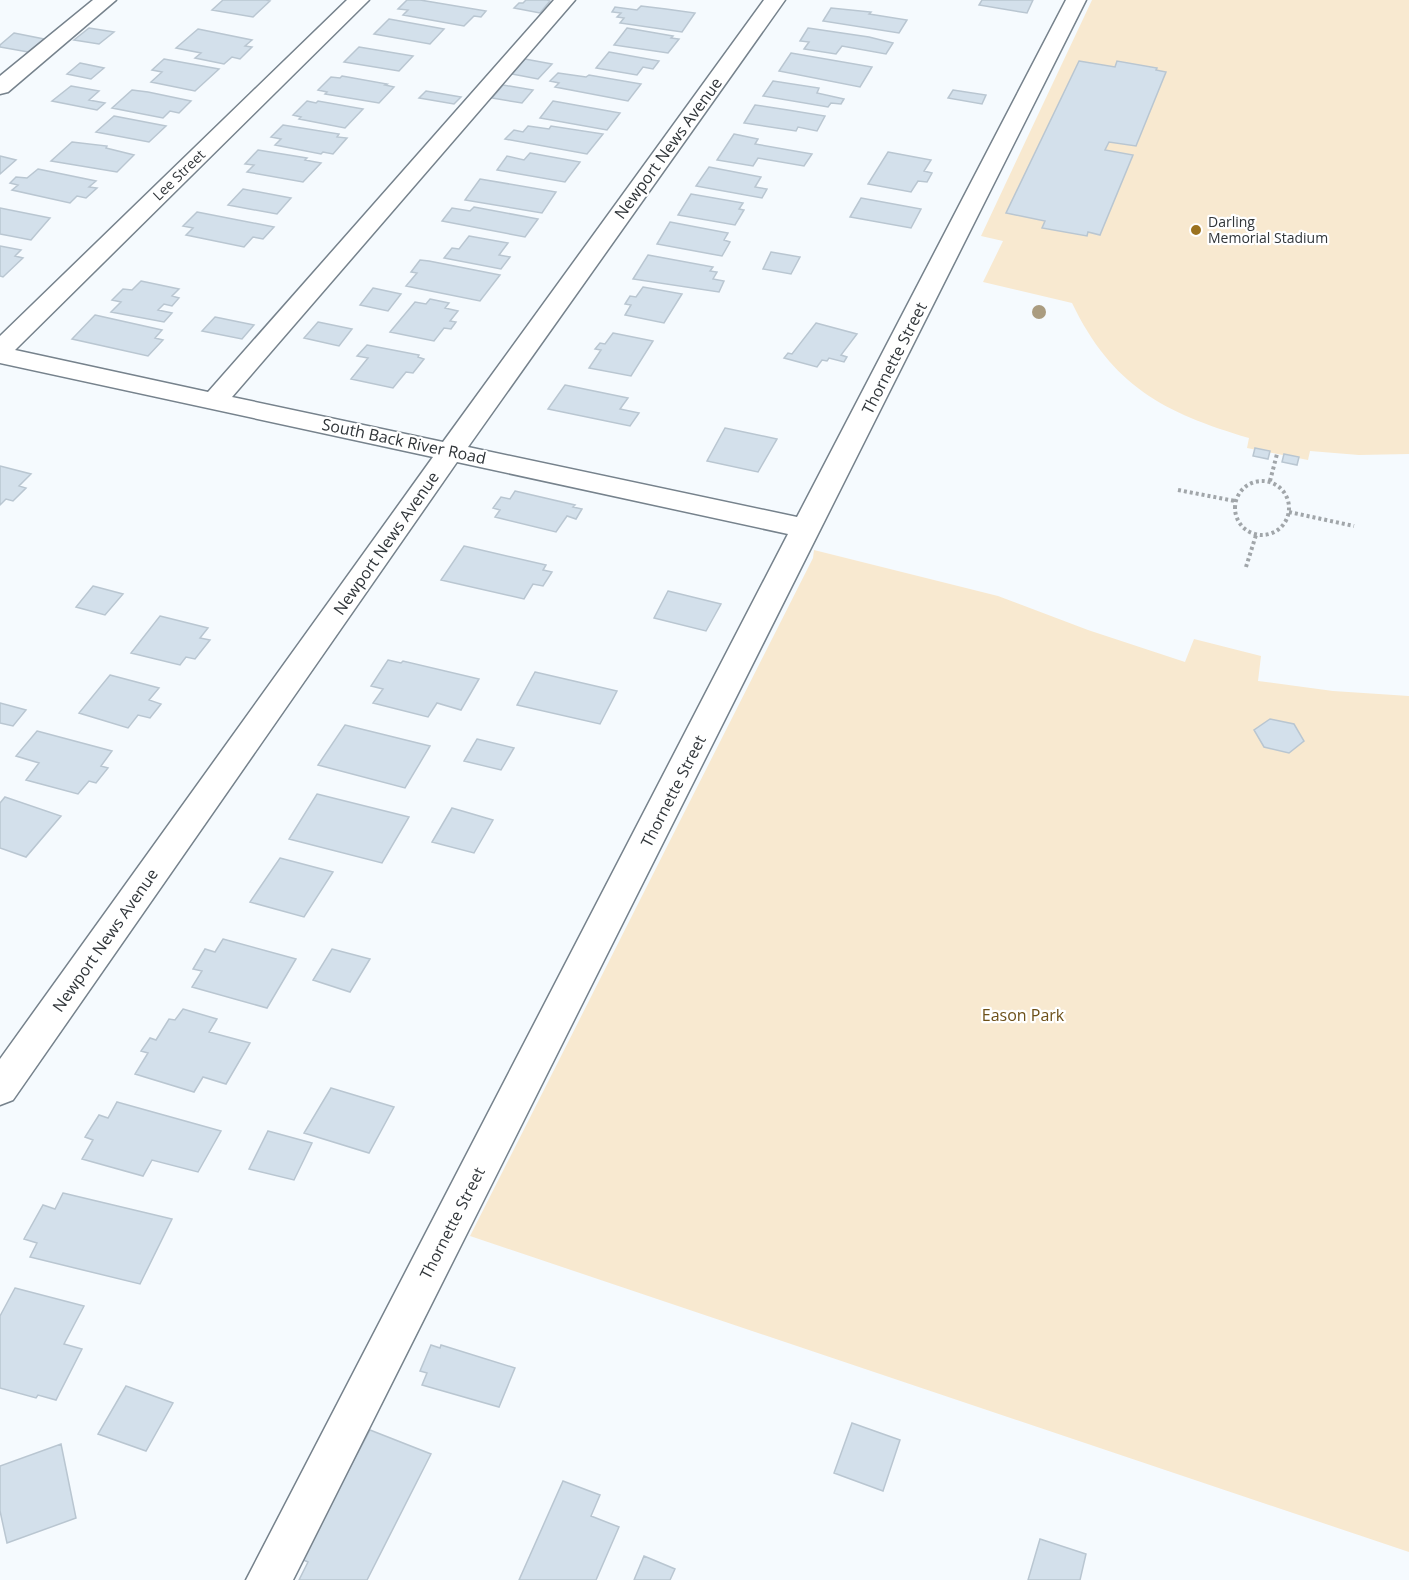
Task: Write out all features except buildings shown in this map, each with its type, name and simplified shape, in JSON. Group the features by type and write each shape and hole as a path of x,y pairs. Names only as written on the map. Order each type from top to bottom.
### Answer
{"street":[{"path":"0,87 106,0"},
{"name":"Lee Street","path":"0,350 359,0"},
{"path":"215,400 565,0"},
{"name":"Newport News Avenue","path":"0,1089 451,451 775,0"},
{"name":"Thornette Street","path":"269,1580 808,529 1076,0"},
{"name":"South Back River Road","path":"0,355 808,529"}],"path":[{"path":"1270,481 1277,454"},
{"path":"1270,481 1287,495 1290,504 1289,512 1286,522 1280,529 1256,535 1237,519 1234,511 1235,501 1245,487 1270,481"},
{"path":"1178,490 1235,501"},
{"path":"1289,512 1354,526"},
{"path":"1246,567 1256,535"}],"green space":[{"name":"Darling Memorial Stadium","path":"1092,0 1409,0 1409,454 1359,455 1310,451 1308,460 1247,448 1249,438 1191,418 1166,406 1123,376 1088,332 1072,303 983,282 1003,241 981,236"},
{"name":"Eason Park","path":"814,550 998,596 1088,630 1185,662 1194,639 1261,656 1258,681 1333,691 1409,696 1409,1552 470,1236 813,558"}],"place":[{"name":"Darling Memorial Stadium","path":"1196,230"}]}
